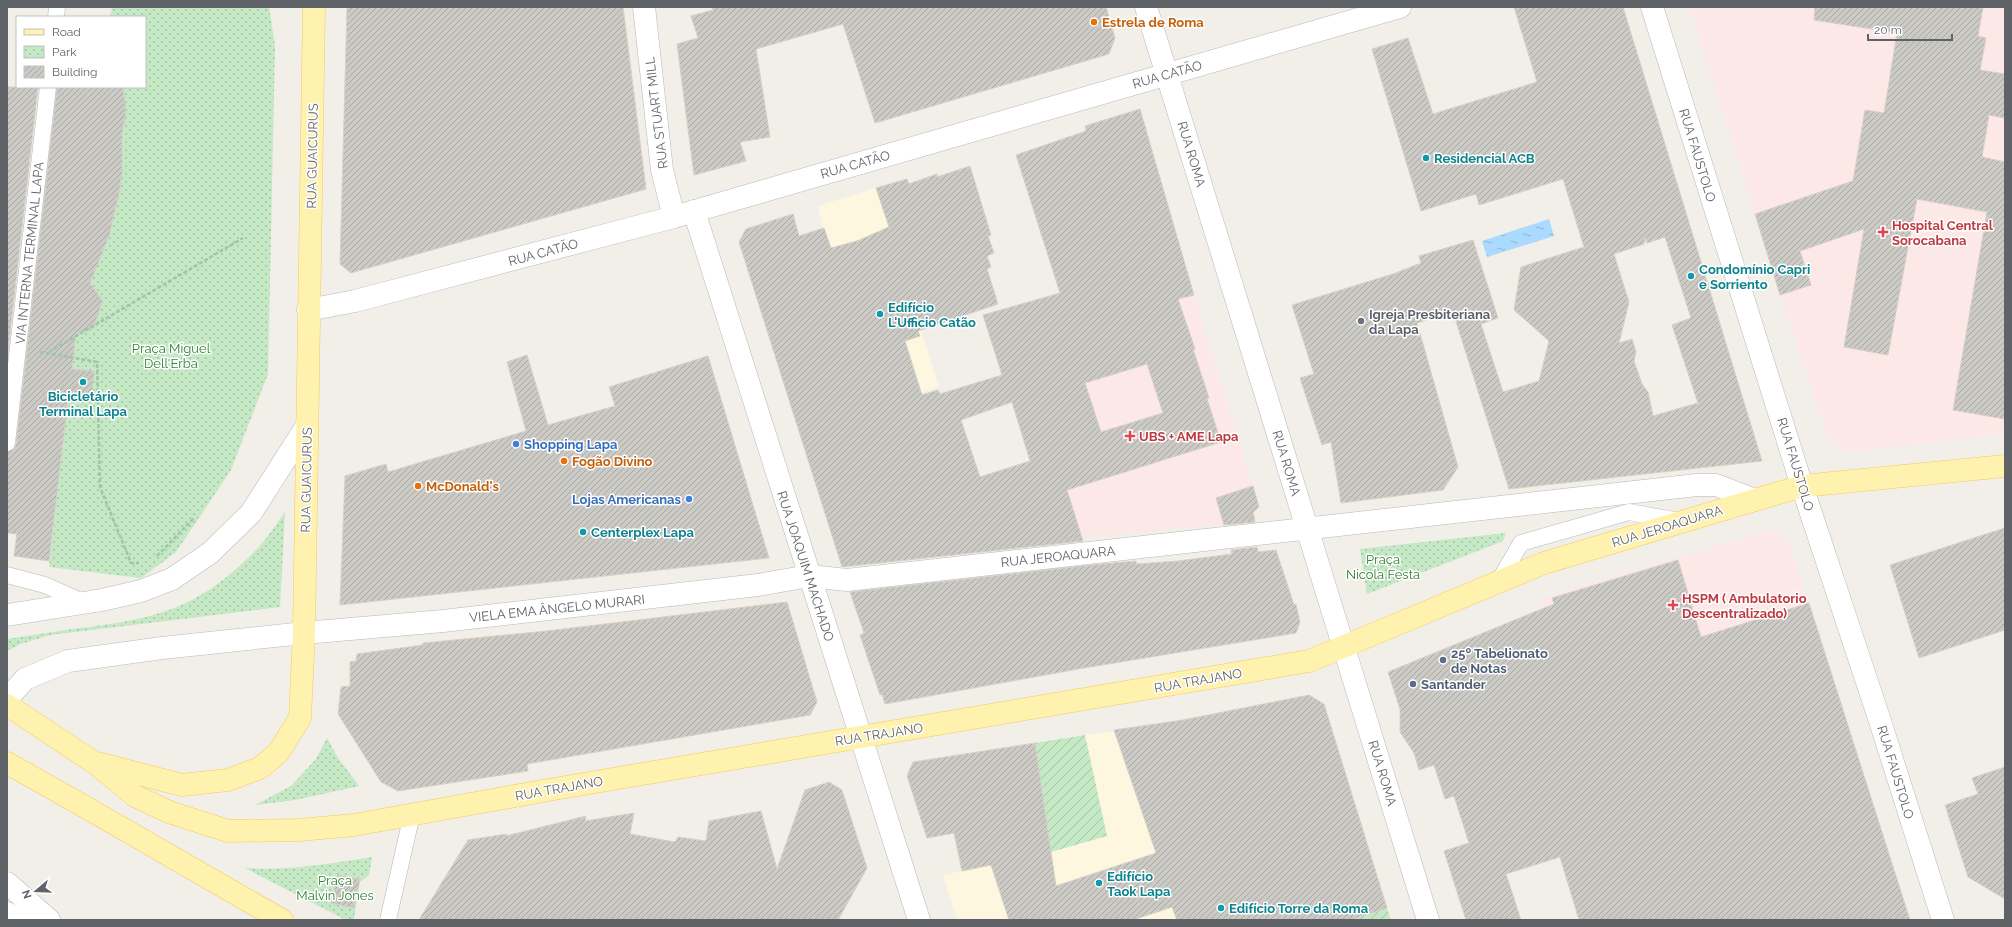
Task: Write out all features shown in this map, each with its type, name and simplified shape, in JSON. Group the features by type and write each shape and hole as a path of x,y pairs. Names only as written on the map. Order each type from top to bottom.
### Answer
{"main road":[{"name":"RUA GUAICURUS","path":"96,763 182,785 228,780 260,768 278,754 300,718 304,633 306,427 314,7"},
{"name":"RUA JEROAQUARA","path":"1344,647 1544,563 1802,486 2005,466"},
{"name":"RUA TRAJANO","path":"412,814 1296,664 1309,661 1344,647"},
{"path":"7,706 96,763 135,796 169,812 228,831 325,828 354,825 412,814"},
{"path":"7,763 110,820 282,920"},
{"path":"230,891 257,920"}],"street":[{"name":"RUA STUART MILL","path":"644,7 662,170 674,217"},
{"name":"RUA ROMA","path":"1146,7 1168,74 1428,920"},
{"name":"RUA CATÃO","path":"308,310 355,301 674,217 1400,7"},
{"name":"RUA FAUSTOLO","path":"1652,7 1802,486 1880,721 1943,920"},
{"name":"RUA JOAQUIM MACHADO","path":"694,211 919,920"},
{"path":"7,615 86,603 141,591 172,579 210,553 251,513 306,427"},
{"path":"1307,529 1697,485 1716,485 1755,500"},
{"name":"RUA JEROAQUARA","path":"809,576 847,580 1307,529"},
{"name":"VIELA EMA ÂNGELO MURARI","path":"304,633 443,621 727,589 809,576"},
{"path":"7,699 25,679 68,661 162,648 304,633"},
{"path":"7,883 49,920"},
{"path":"7,913 22,920"}],"lane":[{"name":"VIA INTERNA TERMINAL LAPA","path":"7,443 48,88"},
{"path":"7,575 45,585 86,603"},
{"path":"388,920 412,814"}],"path":[{"path":"144,563 131,563 100,487 97,362 48,353 243,238"},
{"path":"156,557 194,518"}],"shaded area":[{"name":"Hospital Central Sorocabana","path":"1690,7 2005,7 2005,434 1846,452 1829,440 1780,295"},
{"path":"876,188 939,387 866,410 818,206"},
{"name":"UBS + AME Lapa","path":"1194,295 1259,507 1251,521 1056,540 990,334 1133,313"},
{"name":"HSPM ( Ambulatorio Descentralizado)","path":"1766,531 1777,532 1788,539 1809,603 1568,679 1541,599"},
{"path":"1183,720 1213,821 1278,920 957,920 943,875 1051,852 1035,743"}],"green space":[{"name":"Praça Miguel Dell'Erba","path":"112,7 269,7 275,46 268,374 231,470 176,552 141,578 49,567 103,88 146,88 146,16 110,16"},
{"path":"285,512 280,607 50,635 21,644 7,651 7,639 151,616 173,609 194,599 214,587 235,570 260,546"},
{"name":"Praça Nicola Festa","path":"1506,533 1503,541 1367,594 1360,549"},
{"path":"1085,735 1107,836 1051,852 1035,743"},
{"path":"327,738 338,758 359,786 295,800 255,805 291,786 316,759"},
{"name":"Praça Malvin Jones","path":"372,857 369,875 360,882 354,918 356,920 346,920 245,868 293,868"},
{"path":"1387,908 1391,920 1351,920"}],"water":[{"path":"1549,219 1554,236 1487,257 1482,241"}],"building":[{"path":"347,7 623,7 646,189 351,273 340,264"},
{"path":"712,7 1106,7 1115,38 1109,54 875,123 843,24 756,49 770,137 740,142 746,161 694,175 677,44 698,38 691,16 713,10"},
{"path":"1514,7 1623,7 1762,461 1509,489 1453,312 1417,323 1458,467 1443,490 1341,503 1331,442 1322,445 1300,378 1314,374 1292,305 1393,274 1421,263 1419,256 1473,240 1498,318 1481,324 1503,392 1539,381 1549,341 1514,310 1521,267 1584,247 1563,179 1479,205 1476,194 1421,211 1372,49 1408,38 1433,114 1537,82","holes":["1665,237 1691,318 1672,325 1698,403 1653,416 1648,392 1642,384 1634,361 1636,352 1632,339 1619,343 1629,302 1614,254 1644,244 1645,238 1647,243"]},
{"path":"1815,7 1983,7 1978,36 1986,38 1980,70 2005,74 2005,118 1989,115 1982,157 2005,162 2005,419 1953,410 1987,212 1917,199 1888,355 1844,347 1864,229 1800,251 1811,285 1780,295 1755,214 1853,181 1865,110 1884,113 1897,33 1814,20"},
{"path":"7,87 38,88 7,360"},
{"path":"57,88 123,88 126,112 122,133 122,173 119,193 109,236 90,283 102,300 94,328 76,334 72,369 94,371 92,394 69,392 49,561 14,556 17,534 7,533 7,452 14,449 16,444"},
{"path":"1140,109 1194,295 1178,299 1195,349 1193,349 1221,442 1067,490 1083,541 842,567 739,242 746,229 793,214 799,236 824,228 831,248 857,241 889,227 876,188 907,179 909,184 937,174 937,177 970,166 991,235 988,236 994,253 987,256 991,267 987,269 998,304 918,331 920,336 905,341 922,395 938,390 940,394 1002,375 983,315 1060,293 1016,155 1086,131 1085,126","holes":["1147,364 1163,413 1101,432 1085,383","1012,402 1030,461 980,477 961,420"]},
{"path":"527,355 548,425 615,406 609,387 708,356 769,558 340,605 345,476 386,464 388,472 526,431 507,362"},
{"path":"1253,486 1259,507 1253,512 1255,522 1224,525 1216,498"},
{"path":"2005,528 2005,630 1919,658 1890,565"},
{"path":"1257,547 1258,552 1276,550 1294,605 1296,604 1300,622 1296,633 1084,668 885,704 882,694 880,695 860,635 864,633 850,592 1091,565 1136,561 1136,564 1178,561 1232,554 1231,550"},
{"path":"1678,560 1701,637 1809,603 1910,920 1579,920 1560,857 1506,874 1521,920 1466,920 1444,851 1469,843 1454,796 1445,799 1434,765 1419,770 1414,753 1400,732 1400,709 1388,672 1554,604 1552,598"},
{"path":"787,602 817,702 810,715 527,764 528,771 398,791 381,782 338,714 341,687 350,686 350,662 356,661 357,654 423,645 423,643 547,631"},
{"path":"1309,695 1324,704 1387,908 1351,920 1177,920 1172,907 1133,920 1009,920 991,865 962,871 954,833 927,838 907,776 913,762 1035,743 1056,886 1156,853 1114,730 1183,720"},
{"path":"2005,767 2005,899 1968,877 1945,805 1978,794 1972,778"},
{"path":"829,782 842,790 867,868 838,920 419,920 468,840 507,834 506,836 586,816 585,821 634,813 630,834 675,842 678,837 706,841 709,821 761,811 777,869 805,790"},
{"path":"338,875 360,879 354,908 331,903"}],"place":[{"name":"Estrela de Roma","path":"1094,22"},
{"name":"Residencial ACB","path":"1426,158"},
{"name":"Hospital Central Sorocabana","path":"1883,232"},
{"name":"Condomínio Capri e Sorriento","path":"1691,276"},
{"name":"Edifício L'Ufficio Catão","path":"880,314"},
{"name":"Igreja Presbiteriana da Lapa","path":"1361,321"},
{"name":"Bicicletário Terminal Lapa","path":"83,382"},
{"name":"UBS + AME Lapa","path":"1130,436"},
{"name":"Shopping Lapa","path":"516,444"},
{"name":"Fogão Divino","path":"564,461"},
{"name":"McDonald's","path":"418,486"},
{"name":"Lojas Americanas","path":"689,499"},
{"name":"Centerplex Lapa","path":"583,532"},
{"name":"HSPM ( Ambulatorio Descentralizado)","path":"1673,605"},
{"name":"25º Tabelionato de Notas","path":"1443,660"},
{"name":"Santander","path":"1413,684"},
{"name":"Edifício Taok Lapa","path":"1099,883"},
{"name":"Edifício Torre da Roma","path":"1221,908"}]}
